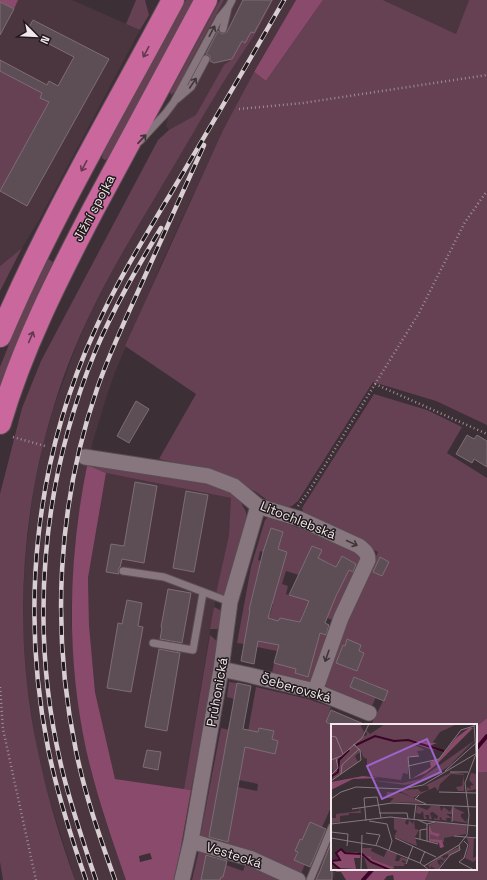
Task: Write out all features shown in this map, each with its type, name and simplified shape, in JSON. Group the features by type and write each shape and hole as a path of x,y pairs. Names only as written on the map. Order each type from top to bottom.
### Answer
{"highway":[{"path":"0,336 28,273 60,210 173,0"},
{"name":"Jižní spojka","path":"6,430 16,374 36,324 62,269 206,0"}],"street":[{"name":"Litochlebská","path":"85,457 208,476 234,486 258,506 291,516 359,546 368,555 368,560 341,618 315,692"},
{"name":"Průhonická","path":"182,880 191,841 222,669 230,602 258,506"},
{"name":"Šeberovská","path":"222,669 315,692 369,713"},
{"name":"Vestecká","path":"191,841 252,858 298,880"}],"lane":[{"path":"115,168 165,114 174,102 220,17 230,3"},
{"path":"223,29 230,3"},
{"path":"174,102 191,87 206,59"},
{"path":"123,571 164,577 230,602"},
{"path":"153,643 193,650 203,593"},
{"path":"310,880 331,829"}],"path":[{"path":"239,109 303,103 487,75"},
{"path":"291,516 309,491 419,313 466,222 487,191"},
{"path":"375,384 487,434"},
{"path":"6,430 46,446"},
{"path":"0,687 3,729 36,880"}],"shaded area":[{"path":"0,0 72,0 140,30 39,220 22,248 0,266"},
{"path":"0,0 18,0 14,9 0,2"},
{"path":"136,0 145,0 149,15 140,30 126,24"},
{"path":"186,0 194,0 109,157 105,160 102,158 103,153"},
{"path":"220,0 224,0 188,66 190,67 178,88 171,95 170,92"},
{"path":"224,0 296,0 254,72 223,130 163,260 115,372 93,441 82,494 75,544 71,615 74,661 82,727 92,774 105,819 126,880 75,880 49,798 37,752 26,678 23,627 24,581 33,491 53,409 77,344 93,308 114,268 199,121 169,130 166,126 174,92"},
{"path":"272,0 255,34 229,73 109,276 70,360 52,414 38,469 28,525 24,582 24,639 28,696 38,752 54,817 75,880 3,880 0,862 0,494 22,408 41,361 158,140 169,130 196,115 224,65 232,59 242,41 251,32 254,33"},
{"path":"296,0 323,0 266,81 254,72"},
{"path":"323,0 383,0 456,34 469,0 487,0 487,425 436,401 373,382 298,501 292,506 286,508 267,500 256,492 224,475 159,459 196,394 125,346 223,130 254,72 266,81"},
{"path":"383,0 469,0 456,34"},
{"path":"0,71 52,98 0,191"},
{"path":"22,248 0,291 0,266"},
{"path":"48,259 53,262 25,324 0,386 0,367 20,317"},
{"path":"374,394 427,410 462,427 447,453 487,478 487,718 477,726 477,724 372,724 388,691 380,688 372,706 323,686 345,625 378,552 304,515 302,508","holes":["347,640 361,645 359,651 364,653 357,671 337,663 343,645 345,646","354,677 375,685 371,695 350,687"]},
{"path":"92,463 221,483 239,499 246,512 247,521 225,596 216,594 229,535 231,498 106,473 90,466"},
{"path":"87,466 106,473 88,578 89,625 95,692 115,779 191,790 175,880 126,880 104,815 90,766 75,678 73,643 73,572 81,501","holes":["150,853 152,859 140,862 139,856"]},
{"path":"106,473 232,498 229,535 214,607 184,789 115,779 95,692 89,625 88,578"},
{"path":"268,517 316,534 359,555 360,560 332,620 305,609 299,625 326,635 311,683 272,673 274,663 281,665 287,653 257,647 258,641 271,643 273,632 244,644 237,643 251,567 265,520","holes":["271,528 283,532 278,549 287,552 282,568 258,560 260,551 263,552","312,546 321,550 316,562 293,591 291,596 286,594 288,586 282,584 286,571 299,575","342,556 356,564 352,572 349,570 337,593 327,562 336,567","257,576 262,577 271,603 273,604 270,615 249,610","304,640 307,677 295,673"]},
{"path":"214,607 222,611 221,626 217,629 210,629"},
{"path":"210,635 218,642 219,648 191,790 184,789"},
{"path":"229,682 237,683 234,699 227,697"},
{"path":"256,687 308,699 331,707 326,722 331,724 331,807 314,845 300,839 295,851 297,852 295,860 305,864 301,874 227,843 238,787 257,791 258,784 239,780 242,764 223,761 209,840 200,838 221,728 229,730 245,748","holes":["261,728 274,731 272,739 278,741 275,754 255,749"]},
{"path":"487,718 487,772 477,773 477,726"},
{"path":"487,772 487,880 425,880 430,870 477,870 477,773"},
{"path":"331,822 331,870 337,870 332,880 306,880"},
{"path":"199,850 207,852 201,880 192,880"},
{"path":"246,862 288,880 220,880 221,877 223,877 226,865 243,871"},
{"path":"337,870 430,870 425,880 394,880 393,875 387,876 384,880 346,880 341,872 336,872"}],"building":[{"path":"243,0 272,0 254,33 251,32 245,43 242,41 232,59 214,63 210,61 210,56 206,54 218,31 222,34 227,32"},
{"path":"0,2 14,9 0,35"},
{"path":"33,20 109,59 27,206 0,191 49,102 40,98 42,93 0,71 0,60 47,85 49,81 58,86 74,57 26,32"},
{"path":"136,401 149,409 129,443 117,436"},
{"path":"467,435 474,439 477,435 487,441 487,467 474,459 472,463 456,454"},
{"path":"135,482 157,486 144,563 122,559 118,570 119,574 106,572 111,544 124,546"},
{"path":"186,491 208,495 194,572 173,568"},
{"path":"271,528 283,532 278,549 287,552 268,618 278,621 280,618 300,622 309,601 289,595 312,546 322,550 318,558 336,567 342,556 356,564 353,572 349,570 336,596 325,623 329,625 326,635 320,633 308,677 295,673 296,669 274,663 279,645 258,641 254,664 241,661 249,610 263,552"},
{"path":"380,557 389,562 382,576 373,572"},
{"path":"168,589 191,593 182,643 160,639"},
{"path":"127,600 142,603 138,626 143,627 131,692 107,688 118,623 122,624"},
{"path":"347,639 361,645 359,651 364,653 357,671 336,663"},
{"path":"159,649 180,653 167,731 145,727"},
{"path":"354,677 388,691 384,701 350,687"},
{"path":"237,683 251,686 243,729 258,732 259,728 274,731 272,739 278,741 275,754 245,747 228,842 209,837"},
{"path":"331,710 364,724 331,724 326,722"},
{"path":"147,750 161,752 158,770 143,767"},
{"path":"310,822 326,829 310,867 294,860 298,852 295,851 300,839 302,840"},
{"path":"331,843 332,880 316,880"},
{"path":"206,855 227,861 223,877 221,877 220,880 201,880"}],"waterway":[{"path":"477,748 487,736"},
{"path":"363,880 372,870"}],"railway":[{"path":"86,880 56,782 48,748 40,695 35,642 35,588 38,535 46,482 58,430 75,380 103,312 141,243 284,0"},
{"path":"115,880 88,800 76,751 68,706 63,660 61,614 62,568 66,523 73,478 84,433 101,377 120,331 204,145"},
{"path":"96,880 68,794 51,713 45,661 43,609 46,556 52,504 62,453 77,402 95,352 117,304 161,228"}]}
